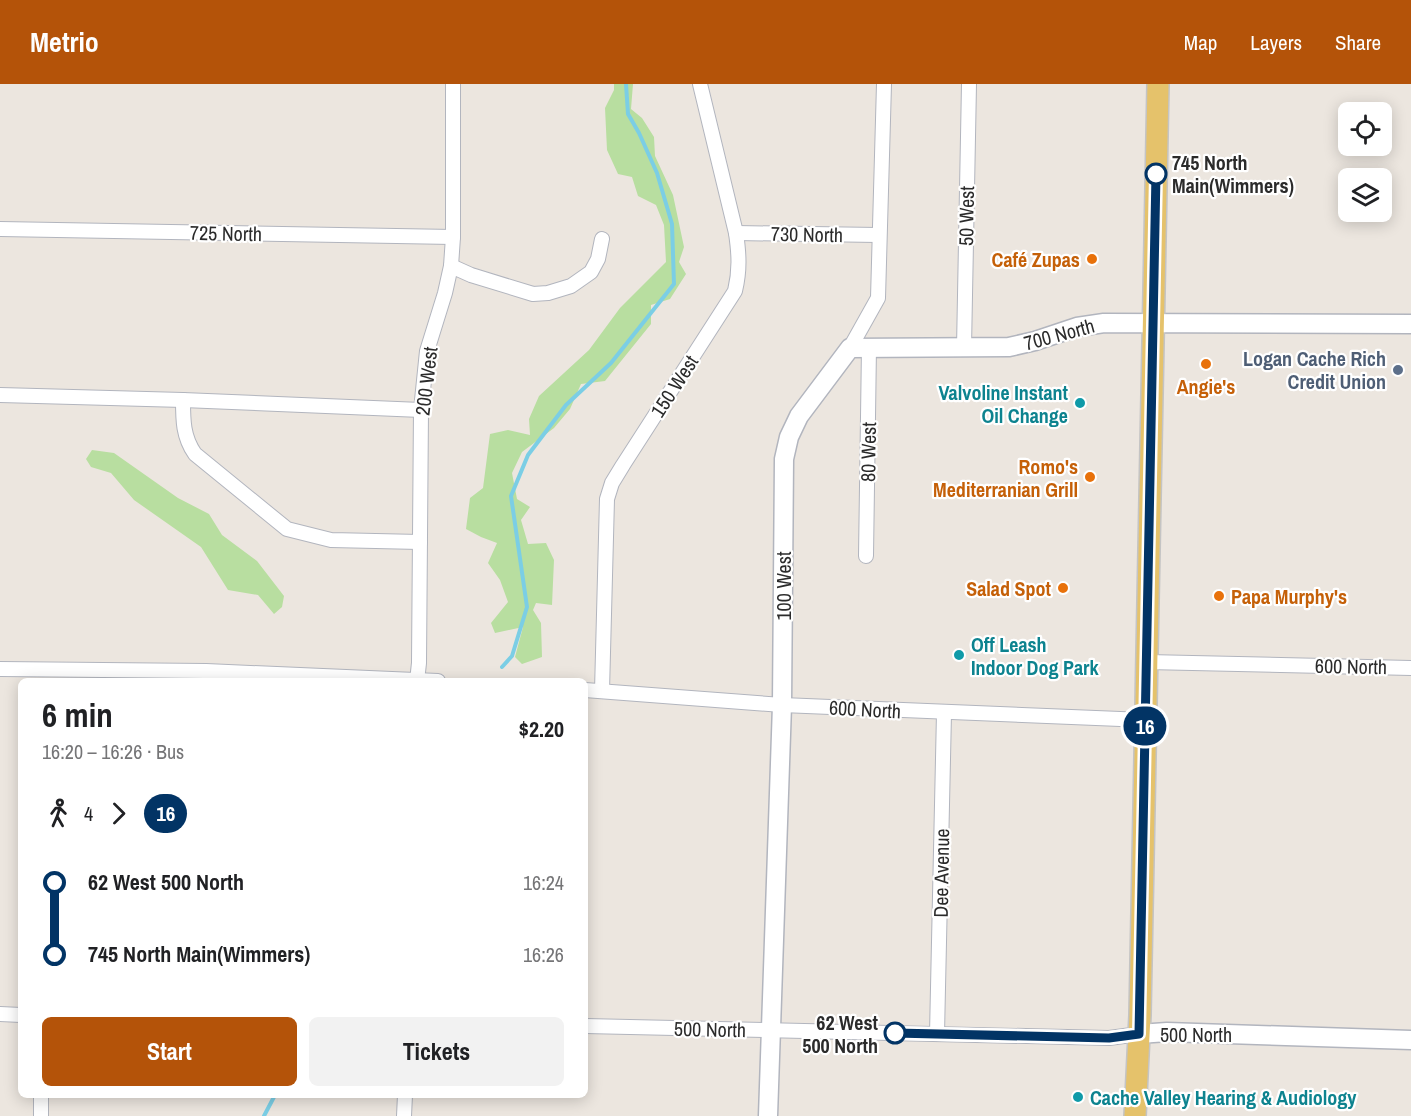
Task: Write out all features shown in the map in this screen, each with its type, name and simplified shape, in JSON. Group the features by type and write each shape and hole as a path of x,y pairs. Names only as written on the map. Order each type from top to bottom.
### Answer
{"main road":[{"path":"1135,1116 1139,1034 1155,324 1158,84"}],"street":[{"name":"200 West","path":"417,678 421,410 427,351 451,267 453,84"},
{"name":"150 West","path":"602,691 606,499 623,465 735,291 739,275 740,258 736,233 700,84"},
{"name":"100 West","path":"768,1116 782,705 784,459 789,436 799,416 860,347 878,298 884,84"},
{"name":"50 West","path":"964,348 969,84"},
{"name":"725 North","path":"0,229 453,237"},
{"name":"730 North","path":"736,233 878,235"},
{"path":"451,267 533,294 548,293 571,286 591,272 598,259 602,239"},
{"name":"700 North","path":"860,347 1009,347 1077,327 1104,323 1411,324"},
{"name":"80 West","path":"860,347 866,556"},
{"path":"0,395 421,410"},
{"path":"183,400 183,427 188,443 195,454 287,529 331,540 420,542"},
{"name":"600 North","path":"1147,662 1411,668"},
{"path":"0,669 206,671 370,678"},
{"name":"600 North","path":"588,690 782,705 1145,720"},
{"name":"Dee Avenue","path":"937,1034 944,713"},
{"path":"0,1014 18,1015"},
{"name":"500 North","path":"588,1026 1109,1038 1167,1032 1411,1040"},
{"path":"41,1098 41,1116"},
{"path":"404,1116 405,1098"}],"green space":[{"path":"614,84 633,84 631,109 642,118 654,137 655,156 673,195 684,247 679,262 686,274 670,299 651,305 651,324 605,381 581,384 570,409 554,428 522,452 512,473 517,499 530,507 521,520 528,544 546,543 554,560 552,605 536,603 533,610 541,623 542,657 522,664 515,657 523,627 495,633 491,623 508,602 500,580 488,563 497,543 466,529 470,498 483,488 490,434 508,430 530,435 529,419 539,396 589,350 620,308 666,262 664,225 656,205 638,196 632,177 618,174 607,150 605,108 614,90"},
{"path":"92,450 114,453 178,498 209,514 222,535 257,561 284,596 282,607 274,614 258,595 228,590 201,547 134,500 111,473 91,467 86,459"}],"waterway":[{"path":"502,667 512,656 527,607 511,496 528,455 566,405 611,363 674,284 672,224 657,173 628,114 626,84"},
{"path":"264,1116 273,1098"}],"bus line":[{"name":"16","path":"895,1033 1109,1038 1139,1034 1155,324 1156,174"}],"place":[{"name":"745 North Main(Wimmers)","path":"1156,174"},
{"name":"Café Zupas","path":"1092,259"},
{"name":"Angie's","path":"1206,364"},
{"name":"Logan Cache Rich Credit Union","path":"1398,370"},
{"name":"Valvoline Instant Oil Change","path":"1080,403"},
{"name":"Romo's Mediterranian Grill","path":"1090,477"},
{"name":"Salad Spot","path":"1063,588"},
{"name":"Papa Murphy's","path":"1219,596"},
{"name":"Off Leash Indoor Dog Park","path":"959,655"},
{"name":"62 West 500 North","path":"895,1033"},
{"name":"Cache Valley Hearing & Audiology","path":"1078,1097"}]}
